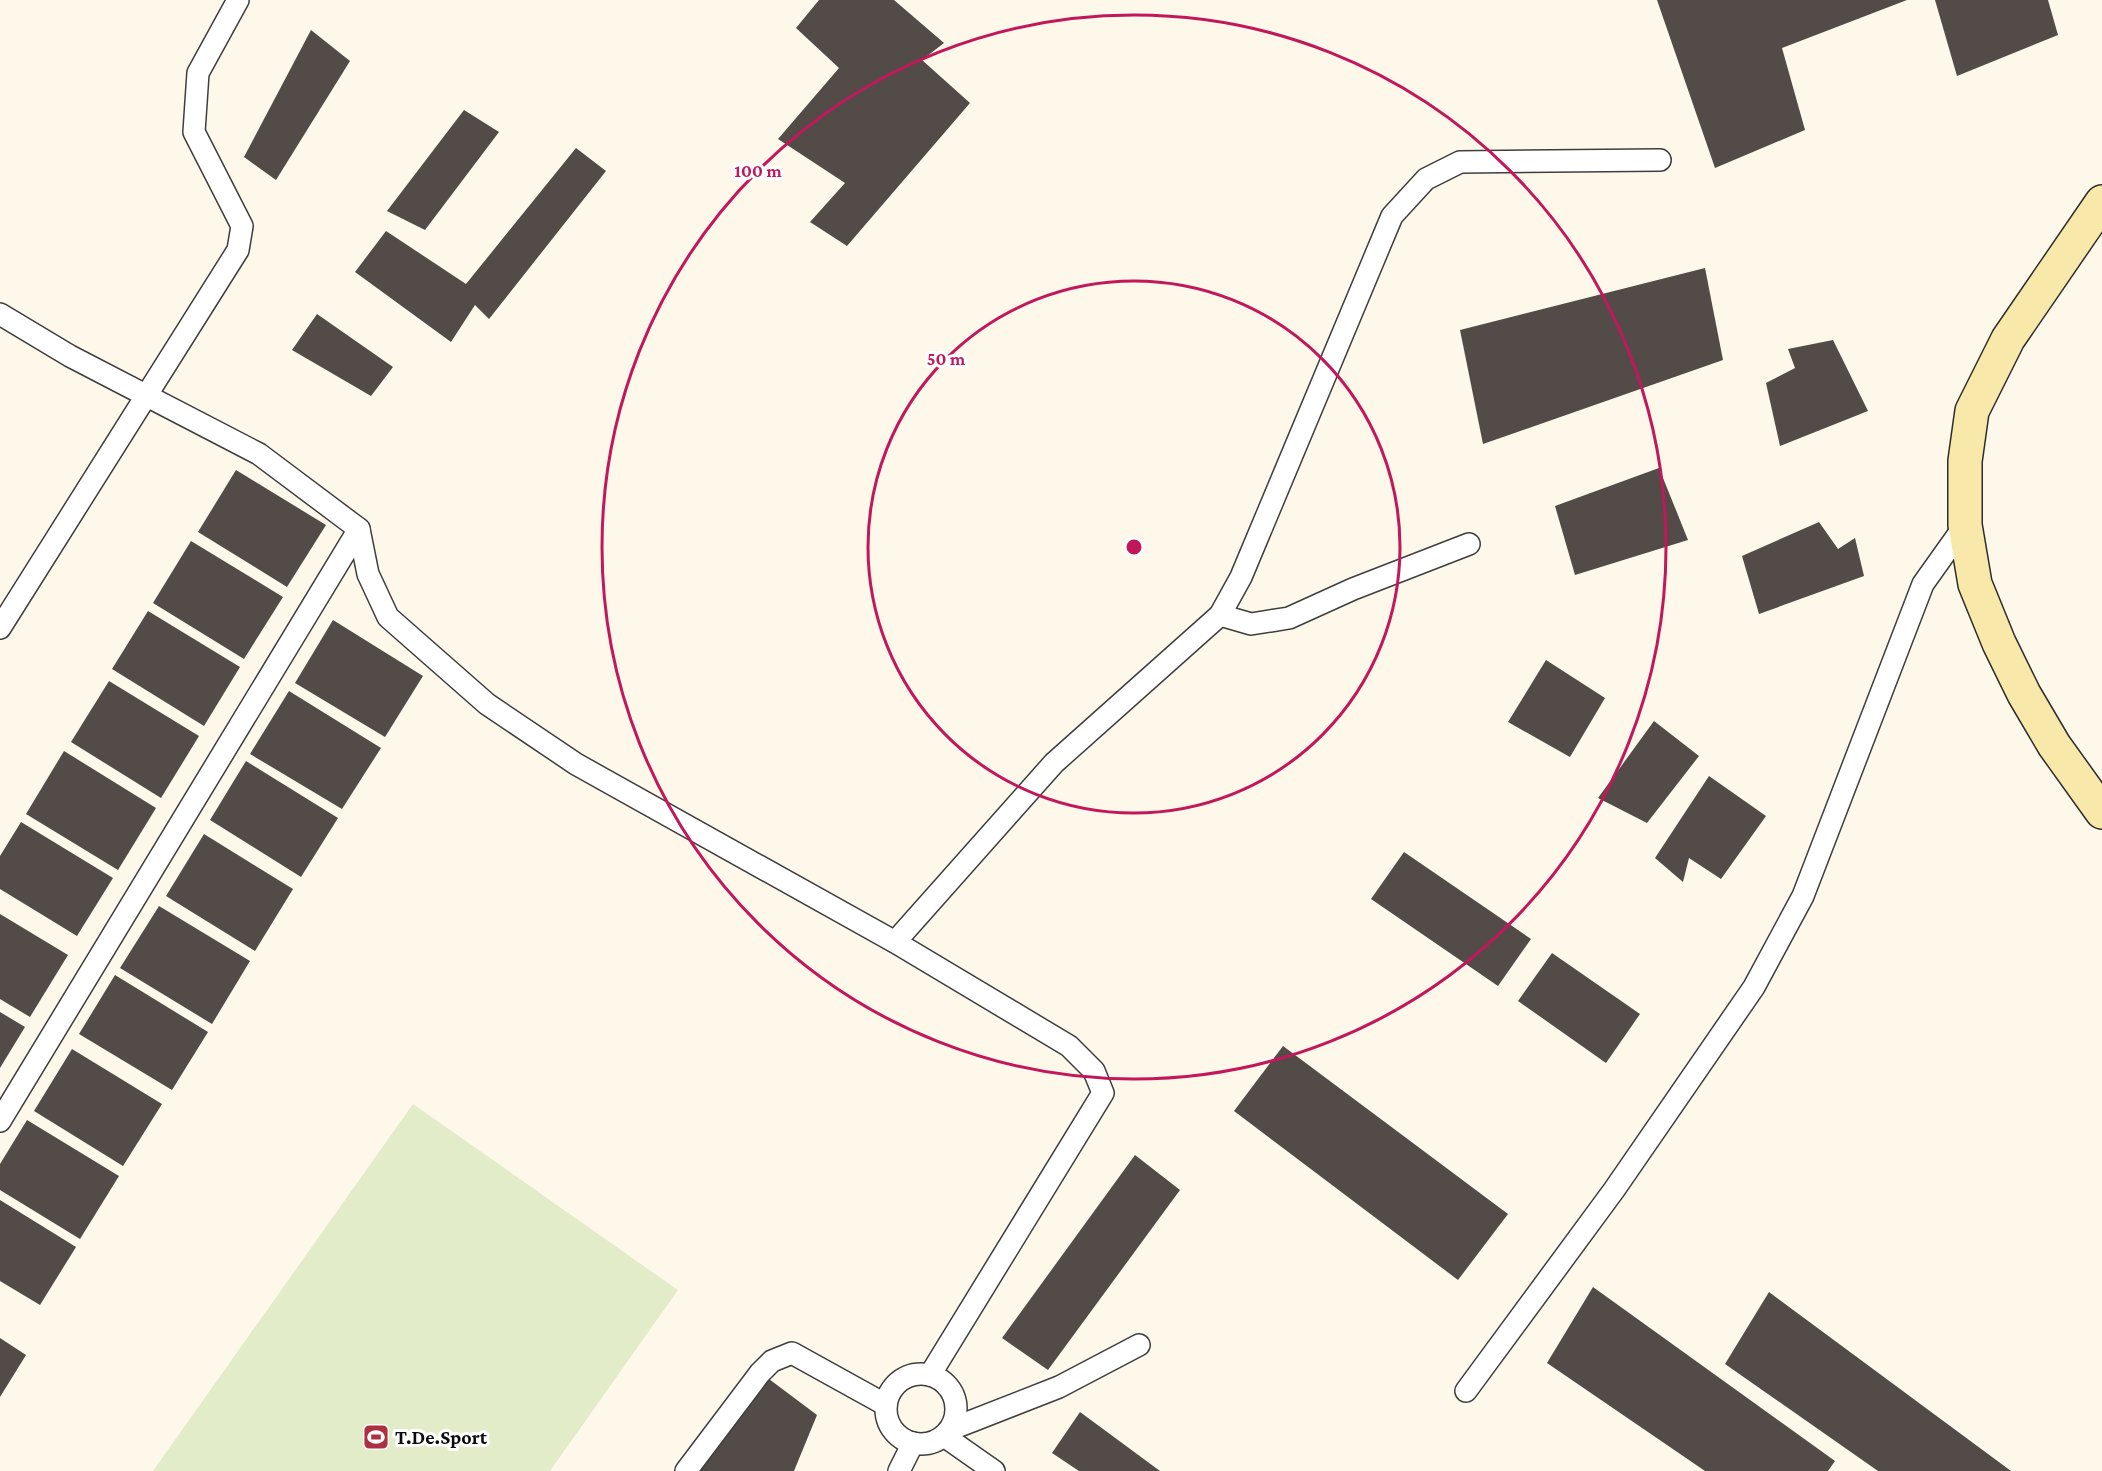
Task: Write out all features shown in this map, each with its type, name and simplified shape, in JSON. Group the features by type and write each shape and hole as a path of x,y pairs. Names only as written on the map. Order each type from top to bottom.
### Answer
{"main road":[{"path":"2102,202 2008,339 1972,411 1965,461 1965,525 1974,584 2024,694 2054,745 2102,812"}],"lane":[{"path":"0,628 238,250 242,226 194,132 198,73 238,0"},
{"path":"895,942 1054,763 1220,615 1241,576 1392,216 1426,179 1460,162 1660,160"},
{"path":"0,314 70,356 259,454 359,529 368,574 388,617 487,704 576,764 895,942 1069,1046 1094,1071 1102,1093 930,1375"},
{"path":"1466,1391 1614,1190 1754,987 1803,896 1923,584 1965,525"},
{"path":"0,1121 359,529"},
{"path":"1220,615 1251,624 1289,618 1353,589 1469,544"},
{"path":"947,1433 955,1420 956,1408 955,1397 949,1387 930,1375 918,1374 906,1377 896,1384 886,1405 890,1425 896,1434 913,1443 924,1444 1059,1387 1139,1346"},
{"path":"686,1471 760,1373 772,1361 792,1353 886,1405"},
{"path":"947,1433 993,1471"},
{"path":"899,1471 913,1443"}],"green space":[{"path":"413,1104 678,1290 550,1471 153,1471"}],"building":[{"path":"819,0 894,0 944,43 922,60 970,103 847,246 810,222 845,183 778,139 839,68 796,28"},
{"path":"1657,0 1907,0 1782,48 1805,130 1715,168"},
{"path":"1935,0 2048,0 2058,35 1957,76"},
{"path":"311,30 350,61 276,180 244,157"},
{"path":"464,110 499,132 425,230 387,211"},
{"path":"576,148 606,171 489,319 475,305 451,342 355,272 386,231 466,284"},
{"path":"1705,268 1723,360 1483,444 1460,330"},
{"path":"317,314 393,367 371,396 292,350"},
{"path":"1833,340 1868,411 1780,446 1766,383 1795,368 1788,349"},
{"path":"1659,468 1688,540 1575,575 1555,506"},
{"path":"236,470 326,525 287,587 198,532"},
{"path":"1819,522 1838,549 1855,538 1864,576 1759,614 1742,556"},
{"path":"191,541 283,597 244,659 153,603"},
{"path":"148,611 240,667 204,726 112,669"},
{"path":"333,620 423,676 385,737 295,683"},
{"path":"1546,660 1605,698 1570,757 1508,722"},
{"path":"109,681 199,736 161,798 71,742"},
{"path":"289,691 381,748 342,809 250,754"},
{"path":"1654,721 1699,756 1647,823 1598,798"},
{"path":"64,751 156,808 118,870 26,814"},
{"path":"246,761 338,818 301,877 210,820"},
{"path":"1709,776 1766,816 1721,879 1689,858 1683,882 1655,858"},
{"path":"21,822 113,878 77,936 0,889 0,856"},
{"path":"204,834 293,889 255,951 166,896"},
{"path":"1404,852 1531,939 1498,986 1371,899"},
{"path":"159,906 250,961 212,1024 120,968"},
{"path":"0,914 68,955 30,1017 0,999"},
{"path":"1552,953 1640,1014 1606,1063 1518,1001"},
{"path":"115,975 208,1032 172,1090 79,1034"},
{"path":"0,1012 25,1027 0,1068"},
{"path":"1283,1046 1508,1214 1458,1280 1234,1111"},
{"path":"72,1049 162,1104 123,1166 34,1111"},
{"path":"27,1120 119,1176 80,1239 0,1190 0,1164"},
{"path":"1135,1155 1180,1190 1048,1370 1002,1338"},
{"path":"0,1200 76,1247 40,1305 0,1281"},
{"path":"1593,1287 1835,1461 1828,1471 1705,1471 1547,1363"},
{"path":"1769,1292 2011,1471 1878,1471 1725,1364"},
{"path":"0,1338 26,1355 0,1397"},
{"path":"769,1379 817,1415 794,1471 700,1471"},
{"path":"1080,1412 1160,1471 1079,1471 1052,1453"}],"place":[{"name":"T.De.Sport","path":"376,1437"}]}
